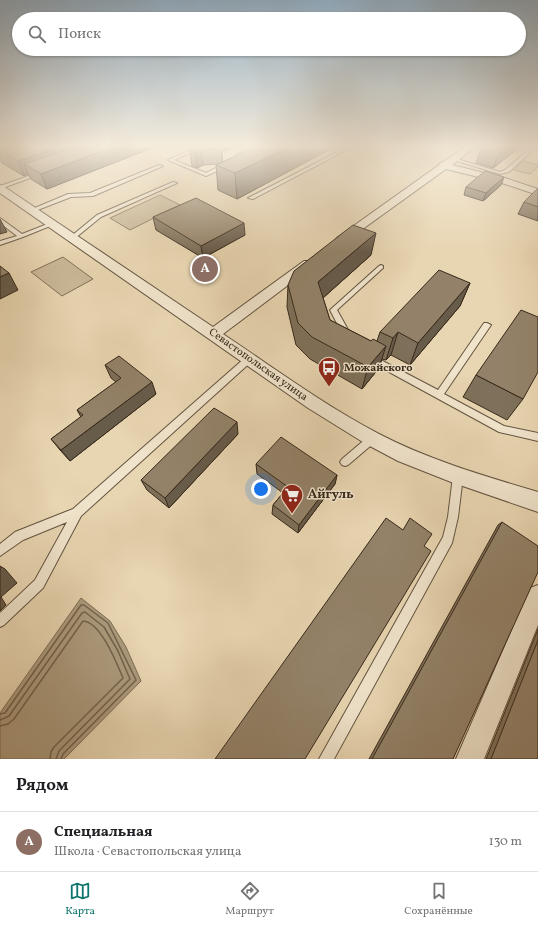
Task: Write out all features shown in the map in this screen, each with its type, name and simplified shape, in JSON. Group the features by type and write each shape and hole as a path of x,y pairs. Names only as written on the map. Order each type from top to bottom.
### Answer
{"street":[{"path":"334,245 421,181"},
{"path":"506,181 538,192"},
{"name":"Севастопольская улица","path":"0,188 314,403 372,439 405,455 458,476 538,502"},
{"path":"213,334 315,259"},
{"path":"470,759 538,596"}],"lane":[{"path":"0,188 17,181"},
{"path":"33,210 70,195 91,195 124,181"},
{"path":"251,198 283,181"},
{"path":"72,238 100,216 175,183"},
{"path":"0,220 21,236"},
{"path":"0,243 52,224"},
{"path":"350,342 333,310 381,267"},
{"path":"439,395 487,325"},
{"path":"367,356 502,429 538,437"},
{"path":"0,621 39,584 77,513 249,359"},
{"path":"345,462 372,439"},
{"path":"326,759 448,539 453,517 458,476"},
{"path":"0,551 19,536 77,513"}],"shaded area":[{"path":"160,195 180,205 130,230 110,218"},
{"path":"63,257 93,279 62,296 31,272"}],"water":[{"path":"81,598 110,621 126,647 141,681 64,759 0,759 0,713"}],"building":[{"path":"473,181 499,181 486,193 466,187"},
{"path":"538,188 538,207 524,202"},
{"path":"196,198 244,223 201,246 153,217"},
{"path":"353,225 376,233 318,282 330,320 371,341 373,339 386,346 368,367 312,337 298,323 288,285 294,271"},
{"path":"0,266 9,273 0,277"},
{"path":"439,270 470,283 418,343 398,332 393,338 380,332"},
{"path":"521,310 538,317 538,372 523,399 476,375"},
{"path":"119,356 152,382 61,450 51,439 83,415 77,410 121,378 105,365"},
{"path":"214,408 237,422 165,498 141,480"},
{"path":"281,437 337,475 299,525 273,505 288,487 256,464"},
{"path":"386,518 403,530 410,518 432,534 424,546 431,551 305,759 215,759"},
{"path":"502,522 538,546 538,572 453,759 372,759"},
{"path":"538,640 538,759 491,759"}],"place":[{"name":"Специальная","path":"205,269"},
{"name":"Можайского","path":"329,388"},
{"name":"Айгуль","path":"292,514"}]}
